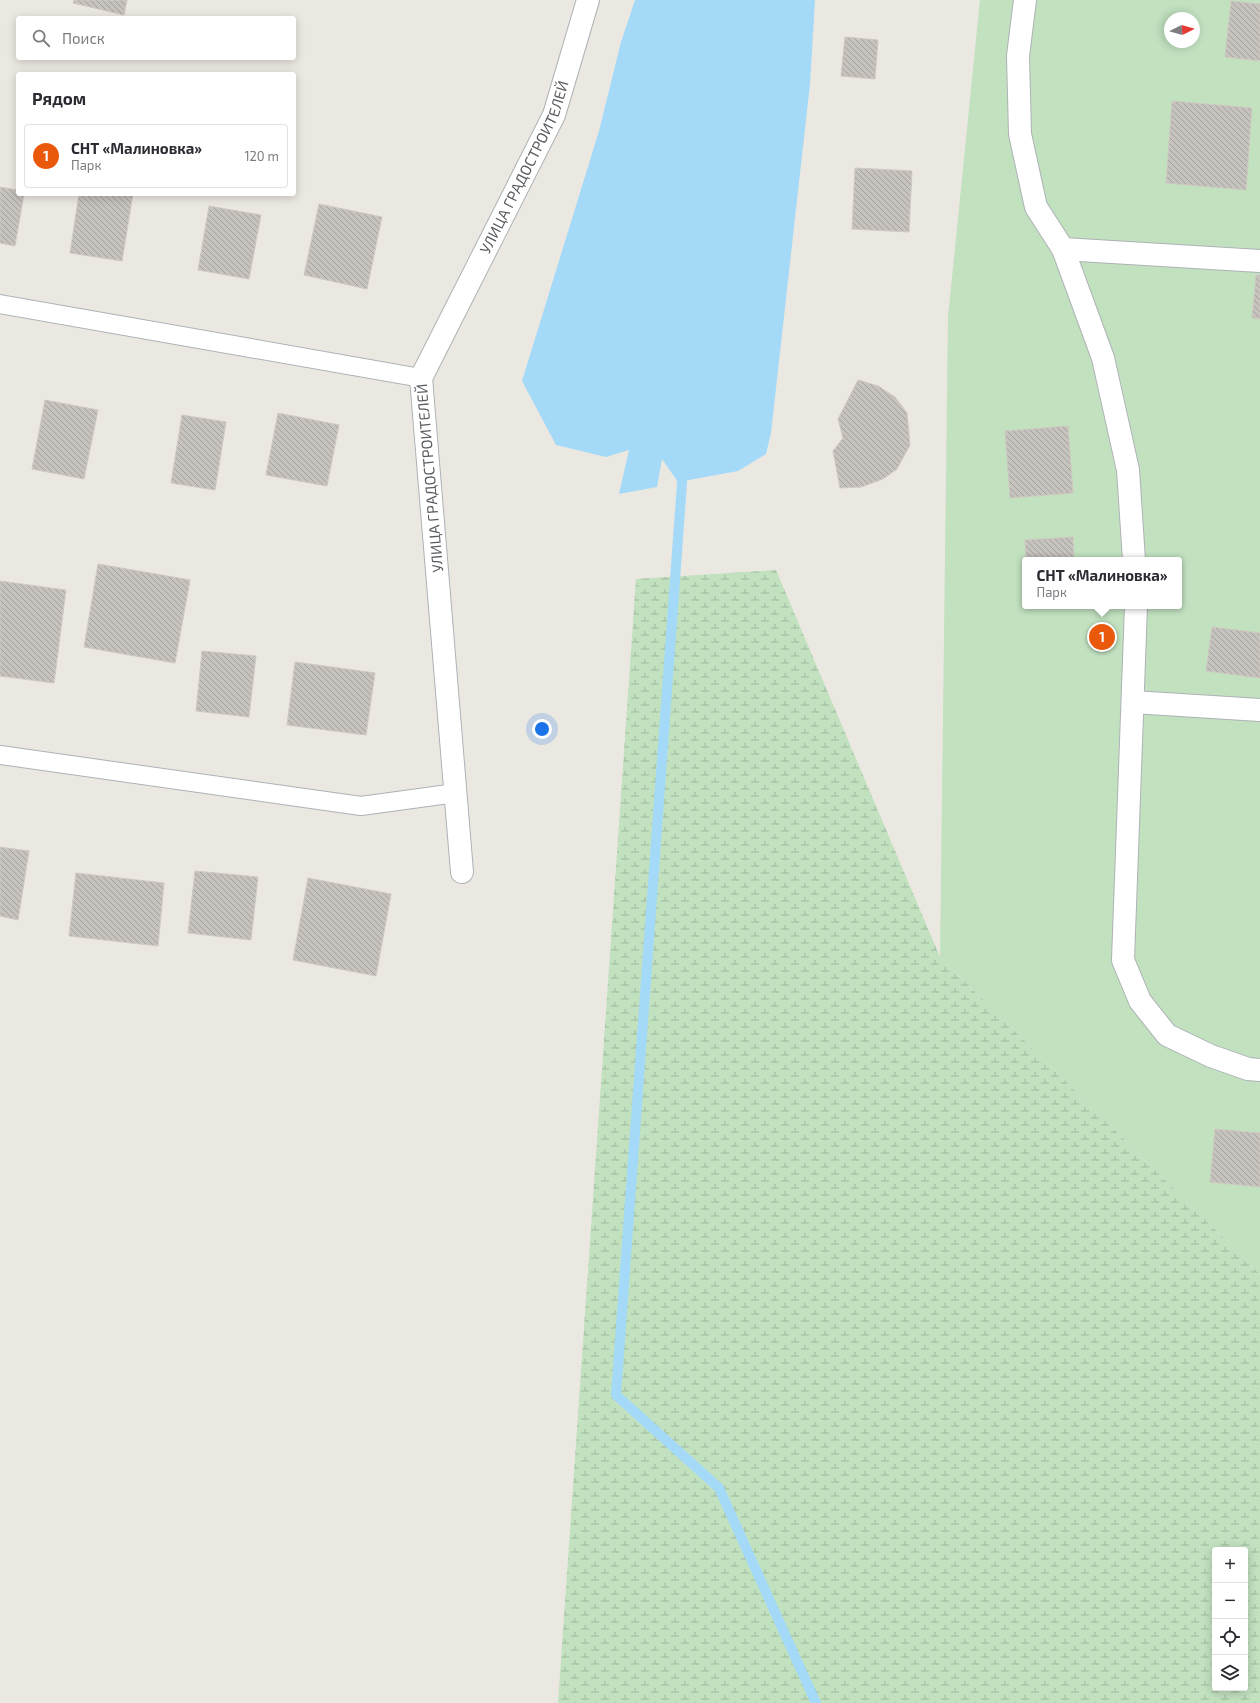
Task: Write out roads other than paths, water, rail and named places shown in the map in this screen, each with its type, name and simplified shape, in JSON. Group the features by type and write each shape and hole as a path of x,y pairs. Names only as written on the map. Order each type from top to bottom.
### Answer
{"street":[{"name":"УЛИЦА ГРАДОСТРОИТЕЛЕЙ","path":"462,872 421,378 554,115 588,0"},
{"path":"1024,0 1018,56 1020,134 1036,207 1063,249 1103,358 1128,470 1134,557"},
{"path":"1063,249 1260,261"},
{"path":"1136,609 1123,960 1140,1001 1167,1035 1226,1061 1248,1069 1260,1070"},
{"path":"1133,702 1260,710"}],"lane":[{"path":"0,304 421,378"},
{"path":"0,755 361,806 456,793"}],"water":[{"path":"635,0 815,0 810,84 771,433 766,454 738,471 678,482 662,459 657,487 619,494 629,450 606,457 556,445 522,381 599,131 621,42"}],"waterway":[{"path":"683,469 616,1395 719,1488 816,1703"}],"place":[{"name":"СНТ «Малиновка»","path":"1102,637"}]}
